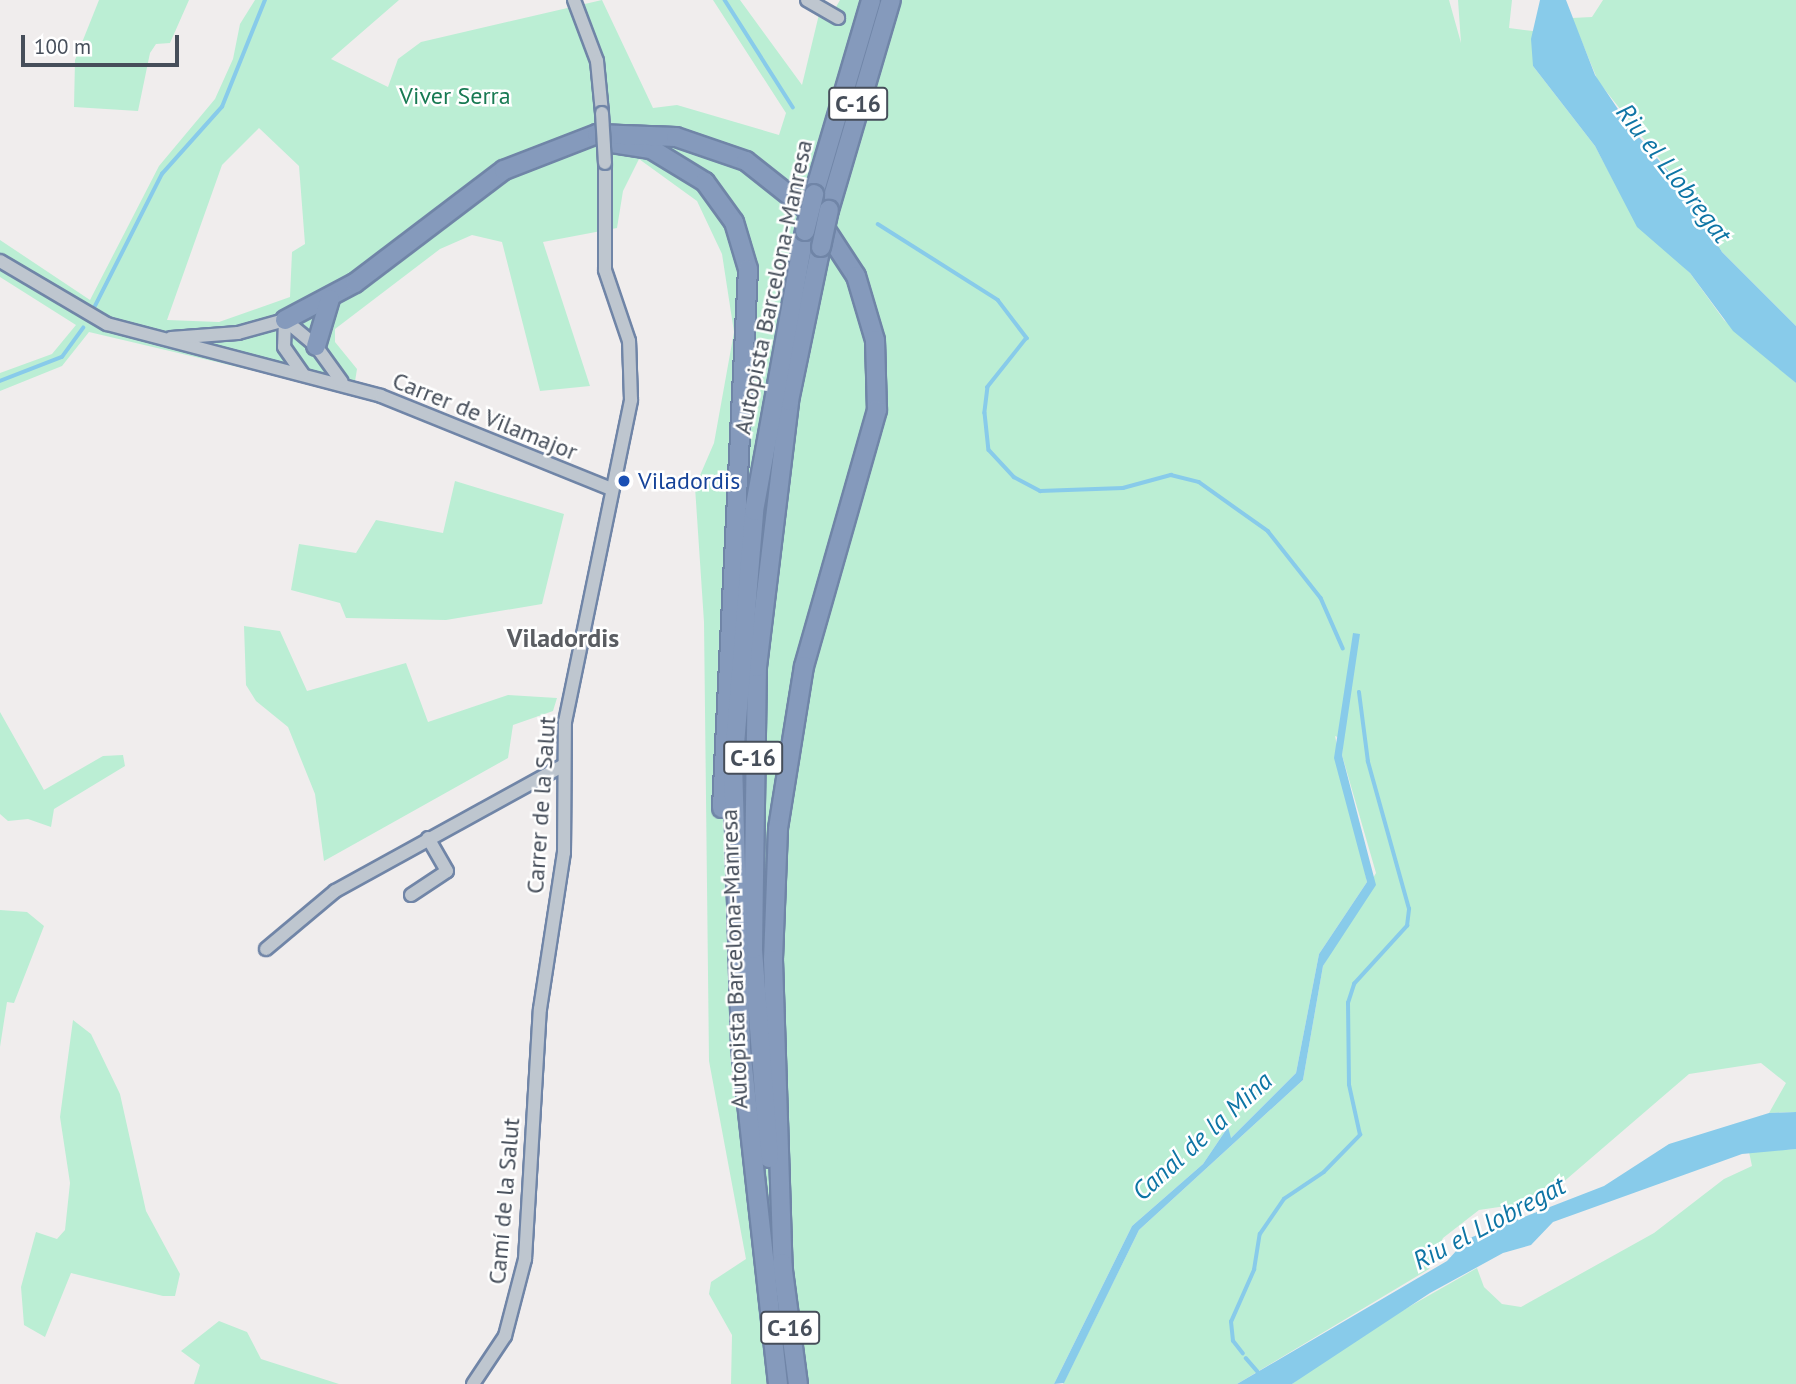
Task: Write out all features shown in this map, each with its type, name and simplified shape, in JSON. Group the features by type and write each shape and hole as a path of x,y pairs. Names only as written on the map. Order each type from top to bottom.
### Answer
{"highway":[{"name":"Autopista Barcelona-Manresa","path":"778,1384 751,1157 734,950 739,666 761,458 805,231 871,0"},
{"name":"Autopista Barcelona-Manresa","path":"798,1384 758,1048 752,770 773,512 829,210 891,0"},
{"path":"285,320 330,299 475,189 532,156 597,134 676,136 768,174 818,218 838,245 863,293 875,340 873,436 804,666 781,789 773,960 783,1272"},
{"path":"574,142 632,144 682,164 726,209 745,253 750,300 721,785 728,985 751,1157"},
{"path":"316,346 330,299"}],"street":[{"name":"Carrer de la Salut","path":"540,1009 564,853 562,766 608,488 631,400 629,341 605,270 605,163 597,61 574,0"},
{"path":"807,0 838,18"},
{"path":"0,261 87,315 156,336 212,337 285,320"},
{"path":"285,320 316,346 345,384"},
{"path":"285,320 284,347 304,375"},
{"name":"Carrer de Vilamajor","path":"156,336 345,384 608,488"},
{"path":"266,949 302,913 428,838 562,766"},
{"path":"411,895 447,871 428,838"},
{"name":"Camí de la Salut","path":"473,1384 505,1336 525,1259 540,1009"}],"green space":[{"path":"99,0 189,0 170,43 156,44 150,53 138,111 74,107 75,60"},
{"name":"Viver Serra","path":"255,0 399,0 331,59 388,87 398,59 421,42 602,0 653,108 677,105 779,135 786,113 713,0 740,0 802,85 821,6 836,7 840,0 1449,0 1461,43 1458,0 1512,0 1509,28 1533,31 1533,66 1595,146 1632,215 1690,273 1724,320 1796,383 1796,1112 1769,1113 1786,1083 1761,1063 1689,1074 1554,1190 1533,1202 1479,1210 1443,1238 1429,1269 1237,1384 1063,1384 1139,1230 1303,1080 1323,966 1376,873 1342,755 1343,739 1335,736 1367,882 1319,954 1296,1073 1230,1139 1228,1127 1203,1164 1132,1226 1054,1384 731,1384 732,1335 709,1294 711,1282 746,1259 709,1061 704,622 695,487 714,443 734,332 722,254 697,201 639,159 623,191 617,228 543,242 590,386 540,391 502,242 472,235 440,249 335,329 335,342 357,369 353,394 89,332 62,366 0,391 0,373 52,354 76,325 0,277 0,240 90,300 159,166 215,99 233,59 240,24","holes":["259,128 299,166 305,244 292,252 290,297 219,322 167,320 222,165"]},
{"path":"1603,0 1796,0 1796,326 1722,252 1685,191 1598,81 1572,18 1592,17"},
{"path":"455,481 564,514 542,604 446,620 346,618 340,603 291,590 299,544 356,553 376,520 443,533"},
{"path":"244,626 280,631 307,691 406,663 428,722 508,695 557,698 553,711 513,725 508,758 324,861 315,794 288,727 256,701 246,685"},
{"path":"0,712 44,790 103,756 123,755 125,766 54,809 51,827 28,819 8,821 0,814"},
{"path":"0,910 27,912 44,926 14,1003 7,1002 0,1047"},
{"path":"73,1020 91,1034 120,1094 146,1211 180,1274 175,1296 163,1296 71,1273 45,1337 24,1325 21,1287 36,1232 57,1239 65,1230 70,1183 60,1117"},
{"path":"1796,1149 1796,1384 1292,1384 1349,1341 1477,1268 1484,1287 1502,1304 1521,1307 1654,1233 1724,1179 1752,1166 1749,1152"},
{"path":"219,1321 247,1332 261,1359 339,1384 194,1384 200,1365 181,1351"}],"water":[{"path":"1540,0 1566,0 1595,75 1628,124 1685,191 1722,252 1796,326 1796,383 1733,331 1690,273 1637,227 1595,146 1533,66 1531,39"},
{"path":"1353,633 1360,634 1342,755 1376,885 1323,966 1303,1080 1139,1230 1064,1383 1054,1384 1132,1226 1203,1164 1228,1127 1231,1138 1296,1073 1319,954 1367,882 1334,758"},
{"path":"1796,1112 1796,1149 1742,1154 1553,1222 1531,1245 1503,1253 1430,1293 1292,1384 1237,1384 1447,1261 1467,1239 1604,1186 1669,1144 1769,1113"}],"waterway":[{"path":"95,306 162,174 222,107 265,0"},
{"path":"725,0 793,107"},
{"path":"878,224 998,300 1027,338 988,387 985,413 989,450 1014,477 1040,491 1123,488 1171,475 1199,482 1268,531 1321,598 1343,648"},
{"path":"0,381 62,357 83,328"},
{"path":"1243,1354 1233,1341 1231,1322 1254,1270 1260,1234 1284,1199 1324,1172 1360,1135 1349,1085 1348,1003 1354,984 1407,926 1409,909 1368,762 1359,693"},
{"path":"1246,1358 1258,1372"}],"place":[{"name":"Viladordis","path":"624,481"}],"district":[{"name":"Viladordis","path":"563,638"}],"water label":[{"name":"Riu el Llobregat","path":"1674,173"},
{"name":"Canal de la Mina","path":"1202,1136"},
{"name":"Riu el Llobregat","path":"1489,1223"}]}
